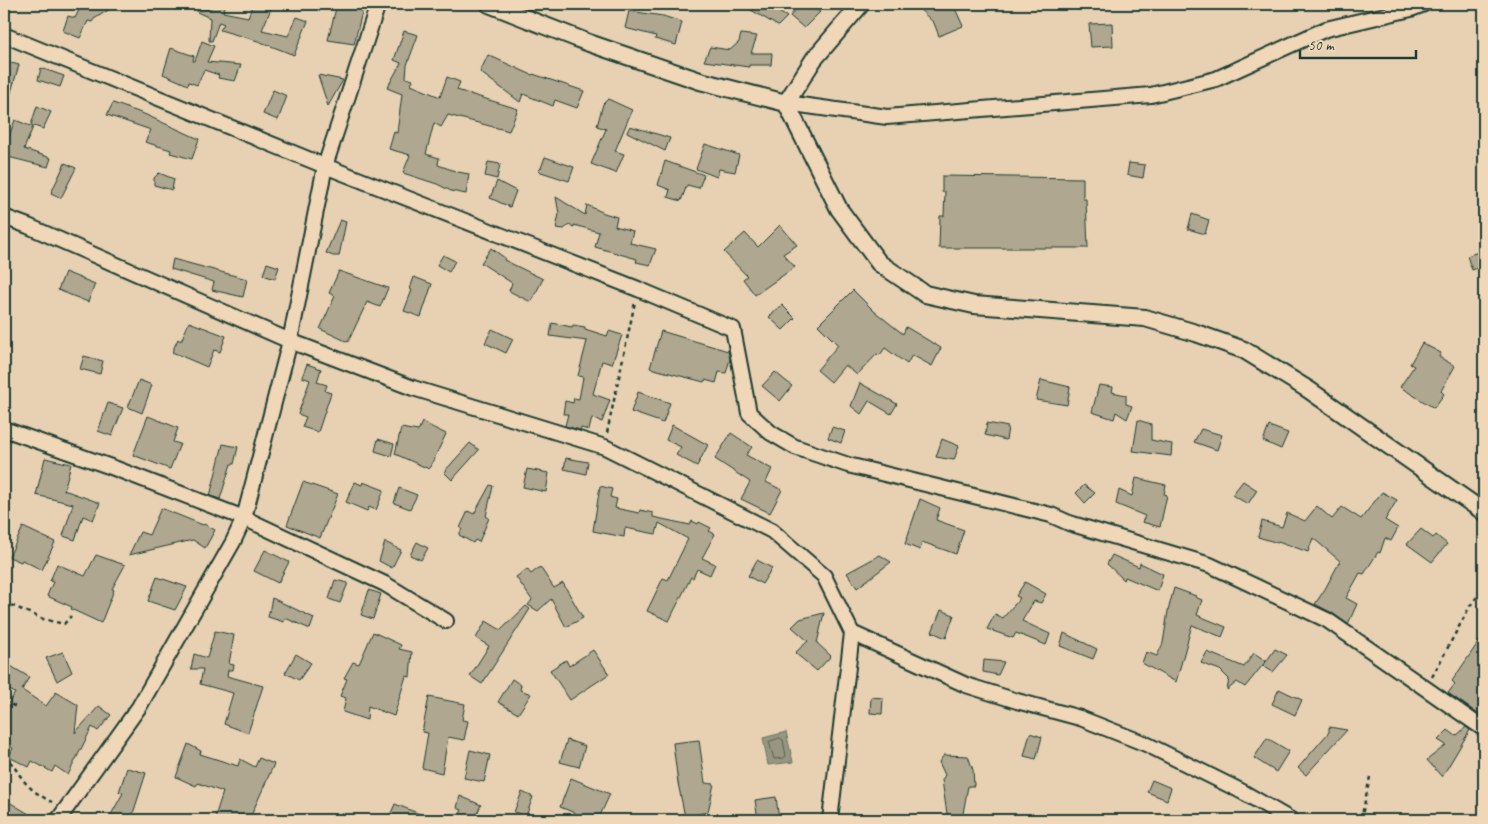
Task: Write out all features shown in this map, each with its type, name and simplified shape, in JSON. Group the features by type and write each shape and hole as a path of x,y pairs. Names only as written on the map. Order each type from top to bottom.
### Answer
{"street":[{"path":"58,820 140,707 233,542 244,518 290,341 325,166 378,4"},
{"path":"489,4 589,44 700,81 786,103 887,117 1151,95 1216,79 1326,29 1411,9 1424,4"},
{"path":"786,103 814,59 861,4"},
{"path":"4,36 325,166 638,289 733,329 749,413 771,433 795,447 848,465 1051,515 1069,523 1210,565 1326,620 1484,729"},
{"path":"786,103 839,209 879,263 925,294 974,305 1146,318 1244,350 1309,390 1484,512"},
{"path":"4,217 290,341 413,388 605,447 772,531 824,576 852,633 830,820"},
{"path":"4,430 114,468 244,518 385,584 446,621"},
{"path":"852,633 966,684 1017,701 1080,718 1146,744 1241,791 1291,820"}],"path":[{"path":"605,447 620,366 638,289"},
{"path":"1425,689 1470,606 1484,588"},
{"path":"4,602 43,619 64,624 71,616"},
{"path":"4,701 18,708"},
{"path":"4,756 11,761 25,782 39,795 55,804 69,805"},
{"path":"1361,820 1370,777"}],"water":[{"path":"786,732 793,762 768,765 763,738"}],"building":[{"path":"82,4 118,4 92,22 88,21 80,38 63,31 68,16 75,18"},
{"path":"211,4 226,4 223,12 248,17 253,4 273,4 262,30 288,36 297,17 308,21 294,55 258,41 220,30 224,24 219,22 212,41 209,41 210,18 197,12 199,7 210,10"},
{"path":"337,4 364,4 354,44 328,40"},
{"path":"741,4 766,4 787,17 778,26"},
{"path":"800,4 820,12 804,28 790,16"},
{"path":"914,4 953,4 963,26 939,36 934,23"},
{"path":"629,11 663,16 682,22 676,45 655,39 656,36 625,28"},
{"path":"1112,23 1113,46 1091,47 1089,24"},
{"path":"404,31 418,35 407,65 406,78 413,80 411,85 440,97 447,77 460,82 457,90 518,109 509,131 448,115 441,127 434,123 426,154 439,158 438,165 469,174 466,194 451,191 437,184 403,173 410,155 389,149 394,132 397,133 402,94 387,88 401,63 394,60"},
{"path":"741,34 757,36 751,53 772,53 771,65 749,65 749,67 704,61 710,47 730,50 739,42"},
{"path":"202,41 214,46 207,62 241,65 235,81 218,78 219,75 204,70 197,85 189,82 188,85 163,74 171,48 194,56 193,61 195,61"},
{"path":"488,55 532,75 584,91 577,108 555,100 553,106 523,94 520,102 480,72"},
{"path":"4,61 19,65 7,106 4,106"},
{"path":"41,68 64,76 60,87 38,80"},
{"path":"318,75 343,80 328,106"},
{"path":"273,90 287,96 278,120 263,114"},
{"path":"608,99 632,110 615,151 624,154 616,173 591,164 606,129 597,126 603,104"},
{"path":"113,103 144,114 199,139 192,159 170,153 171,150 145,142 151,130 107,115"},
{"path":"37,106 51,112 43,129 31,125"},
{"path":"15,120 33,127 24,149 51,158 48,167 4,156 4,150"},
{"path":"630,126 670,138 665,151 627,132"},
{"path":"705,144 739,155 735,172 719,169 717,177 696,169"},
{"path":"545,157 574,167 569,181 538,171"},
{"path":"665,161 704,175 699,188 687,185 681,201 668,197 670,190 658,185"},
{"path":"488,162 500,164 497,179 485,176"},
{"path":"65,163 76,168 61,198 51,193"},
{"path":"1129,163 1145,165 1143,178 1127,175"},
{"path":"159,173 174,179 172,190 154,185 154,178"},
{"path":"942,176 1083,178 1088,248 939,248 940,216 944,216 945,192 942,192"},
{"path":"497,181 516,191 510,207 490,198"},
{"path":"556,197 585,215 587,205 617,217 615,226 633,231 630,243 656,249 650,265 636,262 637,259 595,247 599,232 574,225 574,227 569,225 564,229 556,228 559,214"},
{"path":"1192,214 1209,220 1205,234 1188,229"},
{"path":"340,220 346,222 339,256 333,256 326,253"},
{"path":"780,225 797,245 783,254 795,267 755,295 743,279 747,276 724,252 745,233 758,247"},
{"path":"491,248 505,258 504,260 543,279 531,302 509,291 512,283 481,263"},
{"path":"1484,250 1484,266 1472,270 1467,256"},
{"path":"443,255 455,261 449,272 437,265"},
{"path":"173,259 247,279 243,297 212,290 214,282 171,269"},
{"path":"267,263 279,267 275,279 263,275"},
{"path":"339,271 388,288 380,307 367,302 348,342 320,329 335,296 329,293"},
{"path":"65,272 95,284 88,302 58,290"},
{"path":"414,277 432,284 421,317 404,311 412,290 410,289"},
{"path":"853,290 874,311 903,334 906,327 941,348 932,366 912,355 907,364 885,348 880,355 877,354 857,375 845,365 831,382 817,370 838,345 818,325"},
{"path":"782,305 795,318 783,330 769,317"},
{"path":"189,322 226,336 220,352 214,350 207,367 172,352 178,339 181,341"},
{"path":"552,323 572,327 573,325 585,327 585,329 607,336 609,331 622,335 612,364 602,361 593,394 610,400 602,422 592,418 589,430 565,426 568,414 563,414 565,401 573,403 574,398 579,399 583,377 578,376 587,341 550,336"},
{"path":"492,329 513,339 506,353 485,343"},
{"path":"661,331 728,351 730,359 726,373 719,372 716,383 705,380 704,382 650,368"},
{"path":"1422,343 1441,353 1439,357 1455,366 1441,391 1444,394 1434,408 1400,387 1414,366 1410,364"},
{"path":"84,356 103,361 100,374 80,369"},
{"path":"307,364 321,369 317,382 327,385 325,391 331,393 318,432 302,427 306,417 298,414 310,380 302,377"},
{"path":"775,372 792,386 780,401 762,386"},
{"path":"139,380 152,385 142,413 128,407"},
{"path":"1041,380 1070,387 1067,405 1036,400"},
{"path":"860,383 897,404 891,414 869,401 861,414 851,406"},
{"path":"1099,385 1113,387 1112,392 1126,395 1126,404 1132,406 1127,419 1116,412 1114,419 1092,412"},
{"path":"638,392 670,403 663,423 631,412"},
{"path":"108,403 123,408 112,436 98,431"},
{"path":"148,416 178,428 173,442 180,444 170,469 133,455"},
{"path":"1138,420 1151,424 1151,440 1172,444 1171,456 1133,451"},
{"path":"422,422 446,434 429,469 395,454 401,428 418,431"},
{"path":"987,423 1008,427 1006,440 985,435"},
{"path":"672,425 708,445 697,466 676,455 681,447 666,440"},
{"path":"1269,426 1288,433 1281,449 1263,441"},
{"path":"832,427 845,431 841,443 828,438"},
{"path":"1201,429 1222,435 1217,450 1194,442"},
{"path":"731,433 752,447 746,455 772,469 766,482 782,490 770,513 741,499 750,482 715,459"},
{"path":"378,439 394,444 391,456 375,451"},
{"path":"942,439 959,446 954,460 936,457"},
{"path":"470,443 479,450 452,480 444,472"},
{"path":"223,444 238,447 234,464 231,464 220,499 210,496"},
{"path":"45,458 71,464 64,490 100,503 93,520 83,516 75,540 63,536 73,504 36,495"},
{"path":"566,458 588,462 586,474 564,469"},
{"path":"527,469 549,473 546,492 523,487"},
{"path":"1136,478 1166,485 1164,494 1167,495 1160,527 1142,522 1145,516 1116,504 1119,490 1132,496"},
{"path":"1243,481 1257,490 1248,504 1232,495"},
{"path":"303,482 338,494 320,538 287,525"},
{"path":"355,482 362,485 363,482 384,490 376,510 369,507 367,511 346,502"},
{"path":"490,485 493,486 486,516 489,518 479,542 475,540 473,543 459,535 462,529 460,528 468,511 474,514"},
{"path":"1084,485 1095,493 1085,503 1076,493"},
{"path":"600,486 612,489 610,497 617,499 615,508 639,513 640,510 653,513 653,517 690,525 692,521 698,524 699,522 711,528 709,531 715,534 702,558 715,564 710,575 697,569 669,621 647,611 663,578 668,580 688,539 659,523 656,534 625,528 624,537 593,531"},
{"path":"399,488 417,495 410,509 394,503"},
{"path":"1382,492 1397,500 1385,520 1398,528 1391,541 1385,538 1380,553 1378,552 1364,574 1360,573 1346,598 1357,604 1348,624 1315,604 1340,561 1313,538 1308,552 1278,541 1278,543 1258,537 1262,521 1282,527 1287,513 1305,521 1317,506 1332,519 1342,507 1361,519"},
{"path":"920,499 940,508 936,520 964,530 956,554 922,542 920,550 905,544"},
{"path":"161,508 215,530 205,548 193,540 129,555 140,532 149,535"},
{"path":"23,527 55,542 42,570 22,560 21,562 9,557"},
{"path":"1421,529 1433,538 1436,535 1447,544 1432,562 1407,544"},
{"path":"385,542 401,550 392,568 379,561"},
{"path":"417,542 428,548 421,560 410,555"},
{"path":"265,550 289,562 278,583 254,571"},
{"path":"96,555 125,565 112,589 114,590 101,623 47,596 53,582 50,581 57,564 85,576"},
{"path":"880,555 891,562 857,588 847,573"},
{"path":"1112,555 1139,567 1140,563 1163,574 1158,591 1125,577 1124,580 1107,564"},
{"path":"757,560 772,568 762,584 748,576"},
{"path":"540,567 554,588 563,583 583,618 566,627 551,599 538,611 528,605 532,600 516,577 527,569 531,574"},
{"path":"157,577 187,587 175,610 148,601"},
{"path":"335,580 348,583 340,603 329,599"},
{"path":"1025,582 1046,594 1041,603 1034,601 1022,621 1050,634 1046,645 1016,633 1013,638 987,629 995,614 1003,618 1020,598 1016,596"},
{"path":"1174,588 1202,600 1197,615 1226,627 1222,637 1192,625 1176,682 1142,663 1146,652 1157,656 1163,643"},
{"path":"369,590 381,594 373,619 361,615"},
{"path":"272,598 314,618 310,629 285,618 284,622 268,617"},
{"path":"526,606 530,609 482,684 470,676 489,646 476,638 486,621 501,630"},
{"path":"941,610 954,615 946,638 932,632"},
{"path":"824,613 817,643 831,656 817,671 795,653 808,641 792,627 800,619"},
{"path":"215,631 234,635 229,664 234,665 233,670 228,670 227,676 263,686 248,733 224,724 233,693 200,684 203,669 191,669 194,654 207,658"},
{"path":"373,632 401,645 399,649 412,652 410,677 406,676 394,716 368,706 367,720 343,712 346,698 340,696 347,679 344,678 353,662 359,664"},
{"path":"1064,633 1097,649 1093,659 1060,646"},
{"path":"1484,634 1484,718 1448,693 1455,684 1452,681"},
{"path":"1275,649 1287,655 1273,672 1263,666"},
{"path":"593,650 609,674 570,700 550,670 566,660 569,666"},
{"path":"63,652 72,672 57,681 46,658"},
{"path":"1207,652 1244,667 1254,653 1266,661 1245,687 1237,682 1227,690 1229,679 1220,670 1201,663"},
{"path":"296,654 311,663 299,680 285,673"},
{"path":"984,660 1004,662 998,675 983,672"},
{"path":"4,662 29,677 22,690 46,706 56,692 78,705 75,733 99,706 111,715 98,731 92,727 68,775 55,766 52,772 32,761 29,767 9,757 13,748 4,742 4,710 15,693 4,687"},
{"path":"512,679 521,685 520,690 531,694 518,714 498,702"},
{"path":"1279,689 1302,700 1295,715 1272,704"},
{"path":"429,697 465,704 462,720 468,721 464,740 448,737 442,773 422,768 428,733 422,732"},
{"path":"871,697 883,698 882,714 870,713"},
{"path":"1329,727 1347,730 1306,775 1298,768 1329,732"},
{"path":"1466,727 1470,730 1442,777 1427,760 1446,745 1438,740 1448,730 1456,736"},
{"path":"1030,733 1042,737 1036,759 1024,756"},
{"path":"1267,738 1289,751 1276,772 1254,758"},
{"path":"567,740 585,746 579,767 560,762"},
{"path":"699,740 705,783 714,784 708,812 685,817 673,743"},
{"path":"188,744 201,751 200,754 238,766 240,759 255,767 259,758 274,764 249,820 214,820 223,792 198,783 196,786 176,777"},
{"path":"470,750 490,755 484,782 464,778"},
{"path":"944,755 968,756 973,770 974,786 968,786 962,819 947,814 942,780 945,775 939,762"},
{"path":"127,768 146,773 131,820 108,820 123,793 119,792"},
{"path":"571,778 610,794 598,820 583,820 585,817 560,807"},
{"path":"1152,780 1171,788 1167,800 1147,792"},
{"path":"522,792 533,797 526,816 514,812"},
{"path":"460,796 481,805 474,820 457,820 462,810 457,808"},
{"path":"776,797 779,820 758,820 755,800"},
{"path":"4,799 39,820 4,820"},
{"path":"395,804 435,820 388,820"}]}
